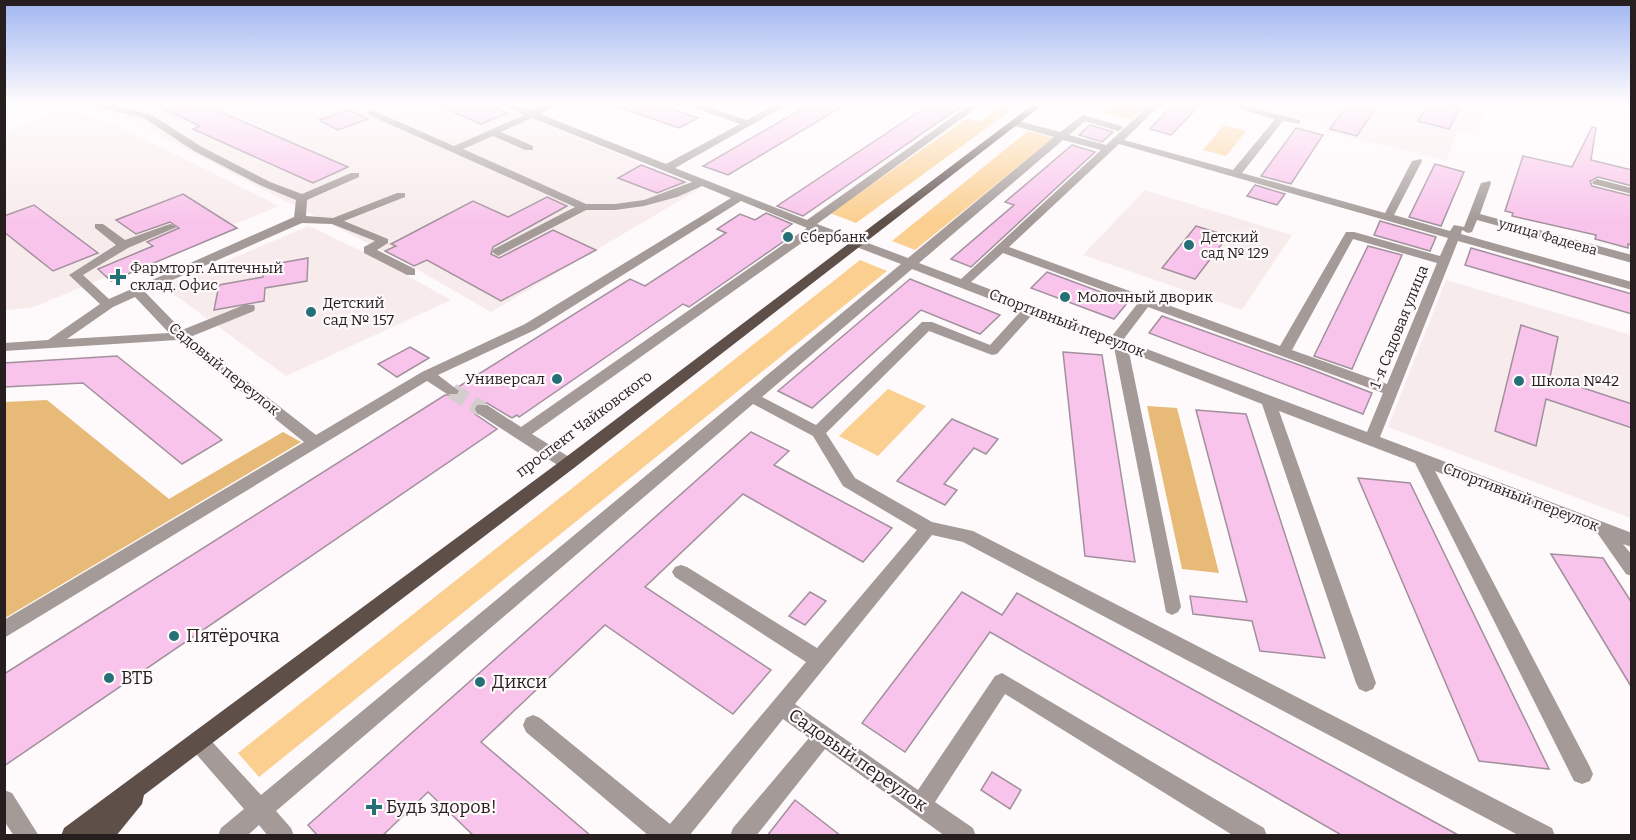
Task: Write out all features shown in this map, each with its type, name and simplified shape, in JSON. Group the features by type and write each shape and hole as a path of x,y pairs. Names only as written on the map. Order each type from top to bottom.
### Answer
{"main road":[{"name":"проспект Чайковского","path":"72,836 568,464 990,142"},
{"name":"проспект Чайковского","path":"101,836 151,776"}],"street":[{"path":"187,142 266,184 302,198 354,175"},
{"path":"436,142 584,207 608,208 645,204 673,196 701,182"},
{"path":"453,150 470,142"},
{"path":"516,142 529,148"},
{"name":"Спортивный переулок","path":"602,142 963,284 1632,540"},
{"path":"667,168 715,142"},
{"path":"521,434 813,226 925,142"},
{"path":"229,836 1055,142"},
{"path":"1084,142 1108,149"},
{"path":"963,284 1116,142"},
{"path":"1122,142 1388,217 1460,231 1632,286"},
{"path":"1235,174 1261,142"},
{"path":"1388,217 1417,161"},
{"path":"1597,182 1632,191"},
{"name":"1-я Садовая улица","path":"1371,440 1444,261 1460,231 1474,216 1486,183"},
{"path":"334,221 401,195"},
{"path":"4,630 427,375 530,327 740,197"},
{"path":"300,219 302,198"},
{"path":"498,252 584,207"},
{"path":"1474,216 1632,259"},
{"path":"51,344 108,304 300,219 334,221 384,241 368,250 411,272"},
{"path":"99,226 124,245"},
{"path":"108,304 75,275 124,245 171,227"},
{"name":"улица Фадеева","path":"1460,231 1632,276"},
{"path":"1284,351 1350,234 1444,261"},
{"path":"1001,248 1391,391"},
{"name":"Садовый переулок","path":"137,292 180,336 315,442"},
{"path":"1146,302 1118,343 1172,607"},
{"path":"4,347 180,336 249,308"},
{"path":"818,432 927,325 992,351 1030,309"},
{"path":"427,375 452,391"},
{"path":"751,397 818,432 849,483 928,528 968,536 1544,836"},
{"path":"1268,400 1366,683"},
{"path":"482,409 568,464"},
{"path":"1421,459 1582,774"},
{"path":"674,836 928,528"},
{"path":"1605,530 1632,568"},
{"path":"681,572 819,660"},
{"path":"921,804 1002,682 1256,836"},
{"name":"Садовый переулок","path":"781,706 965,836"},
{"path":"533,725 667,836"},
{"path":"741,836 823,736"},
{"path":"198,741 283,836"},
{"path":"4,801 28,836"}],"shaded area":[{"path":"5,142 151,142 279,206 31,308 5,310"},
{"path":"172,142 589,142 701,188 491,312 406,263"},
{"path":"933,142 967,142 856,223 830,213"},
{"path":"1014,142 1048,142 915,250 892,241"},
{"path":"1210,142 1237,142 1226,156 1203,150"},
{"path":"1370,142 1454,142 1446,161"},
{"name":"Детский сад № 129","path":"1145,190 1292,235 1242,310 1083,255"},
{"name":"Детский сад № 157","path":"309,226 374,257 451,300 286,376 164,287"},
{"path":"860,260 887,271 259,777 238,753"},
{"name":"Школа №42","path":"1446,280 1631,335 1631,518 1388,427"},
{"path":"888,389 926,406 878,456 839,436"},
{"path":"47,400 169,499 283,432 301,442 5,618 5,402"},
{"path":"1147,406 1177,408 1219,573 1182,569"}],"building":[{"path":"222,142 291,142 348,167 313,183"},
{"path":"744,142 783,142 728,175 703,166"},
{"path":"873,142 909,142 803,216 777,206"},
{"path":"1286,142 1318,142 1291,184 1261,176"},
{"path":"1584,142 1594,142 1591,160 1632,170 1632,186 1598,177 1590,181 1592,186 1632,196 1632,245 1628,244 1628,248 1595,239 1596,235 1512,216 1513,213 1505,211 1523,156 1572,167"},
{"path":"1072,145 1095,152 971,267 951,259 1014,205 1005,202"},
{"path":"1435,164 1464,172 1441,226 1409,217"},
{"path":"641,165 685,182 657,193 618,178"},
{"path":"1255,185 1285,194 1277,205 1247,196"},
{"path":"183,194 237,228 111,281 98,269 153,246 147,242 179,228 170,222 136,234 116,220"},
{"path":"547,197 567,206 493,247 491,254 499,258 553,230 596,250 501,301 427,260 414,266 385,251 396,246 391,244 473,201 508,217"},
{"path":"34,205 98,253 53,271 4,232 4,216"},
{"path":"766,213 792,224 782,231 793,235 689,307 683,304 519,417 517,415 512,418 487,403 475,404 475,414 497,429 4,766 4,674 445,395 459,395 461,391 458,387 630,279 645,286 726,233 717,229 740,214 755,220"},
{"path":"1380,221 1436,237 1430,251 1374,235"},
{"path":"1196,226 1228,236 1195,279 1162,268"},
{"path":"1368,246 1402,255 1352,369 1314,356"},
{"path":"1471,248 1632,294 1632,314 1465,265"},
{"path":"308,258 307,281 265,288 264,301 214,310 219,285 263,277 264,266"},
{"path":"1047,272 1128,302 1114,319 1031,288"},
{"path":"910,279 1000,315 980,334 921,310 812,408 778,391"},
{"path":"1162,316 1372,393 1363,414 1149,333"},
{"path":"1521,325 1558,337 1550,377 1632,404 1632,428 1546,399 1536,446 1495,431"},
{"path":"410,347 429,358 397,377 378,364"},
{"path":"1063,352 1102,355 1135,562 1085,556"},
{"path":"117,356 222,440 182,464 83,383 4,387 4,363"},
{"path":"1196,410 1246,414 1325,658 1260,651 1252,621 1193,614 1190,596 1247,602"},
{"path":"952,419 998,439 986,454 974,448 944,484 957,490 945,505 897,481"},
{"path":"751,432 789,451 774,465 892,528 863,562 743,494 645,587 771,670 733,714 605,625 481,742 591,836 474,836 428,792 382,836 318,836 308,825"},
{"path":"1358,478 1410,483 1549,769 1479,761"},
{"path":"1551,554 1603,558 1632,603 1632,688"},
{"path":"810,592 826,601 805,625 789,616"},
{"path":"962,592 1002,615 1017,593 1460,836 1343,836 990,632 905,752 862,723"},
{"path":"992,772 1021,790 1010,809 981,790"},
{"path":"795,800 841,836 767,836"}],"tunnel":[{"path":"452,391 482,409"}],"place":[{"name":"Сбербанк","path":"788,237"},
{"name":"Детский сад № 129","path":"1189,245"},
{"name":"Фармторг. Аптечный склад. Офис","path":"118,277"},
{"name":"Молочный дворик","path":"1065,297"},
{"name":"Детский сад № 157","path":"311,312"},
{"name":"Универсал","path":"557,379"},
{"name":"Школа №42","path":"1519,381"},
{"name":"Пятёрочка","path":"174,636"},
{"name":"ВТБ","path":"109,678"},
{"name":"Дикси","path":"480,682"},
{"name":"Будь здоров!","path":"374,807"}]}
